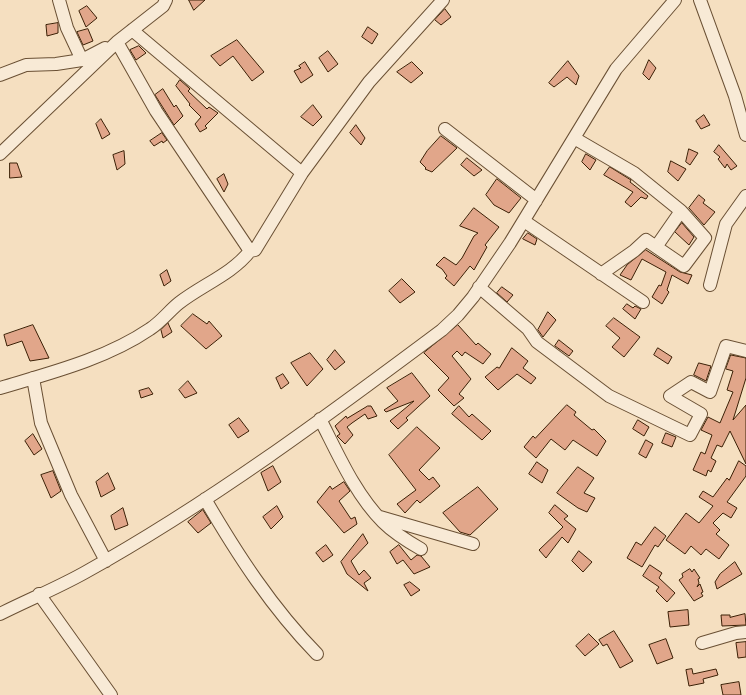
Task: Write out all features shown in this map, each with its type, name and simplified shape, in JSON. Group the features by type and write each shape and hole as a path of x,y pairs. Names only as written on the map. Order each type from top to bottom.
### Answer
{"street":[{"path":"59,0 68,28 82,60"},
{"path":"0,154 117,42 163,6 166,0"},
{"path":"0,388 104,354 150,329 179,302 245,258 250,251 256,250 302,173 369,82 443,0"},
{"path":"0,614 83,574 225,487 442,330 458,315 524,221 616,69 675,0"},
{"path":"700,0 735,96 746,135"},
{"path":"132,30 302,173"},
{"path":"0,75 26,65 56,64 82,60 117,42"},
{"path":"117,42 160,117 250,251"},
{"path":"445,129 536,201"},
{"path":"574,138 634,173 681,211 705,238 684,266 646,240 634,251 601,274"},
{"path":"710,285 726,224 746,196"},
{"path":"656,247 681,211"},
{"path":"524,221 643,302"},
{"path":"479,287 528,329 537,342 609,396 690,435 701,414 670,396 691,382 710,392 726,346 746,351"},
{"path":"33,378 41,423 71,495 106,561"},
{"path":"320,419 346,470 379,516 400,537 421,549"},
{"path":"204,499 227,537 261,587 294,631 317,654"},
{"path":"379,516 473,544"},
{"path":"39,594 111,695"},
{"path":"702,643 736,633 746,632"}],"building":[{"path":"189,0 205,0 194,10"},
{"path":"87,6 97,18 86,27 79,11"},
{"path":"445,9 451,17 441,25 435,20"},
{"path":"58,23 58,33 47,36 46,25"},
{"path":"368,27 378,34 372,44 362,37"},
{"path":"88,29 93,41 83,45 77,32"},
{"path":"237,40 264,72 252,81 233,56 220,66 211,56"},
{"path":"139,46 146,53 136,60 130,50"},
{"path":"328,51 338,64 328,72 319,58"},
{"path":"649,60 656,68 649,80 643,74"},
{"path":"568,61 579,76 576,85 567,77 554,87 549,83"},
{"path":"305,62 313,75 301,83 294,71 301,68 299,66"},
{"path":"412,62 423,73 411,83 397,72"},
{"path":"180,80 190,89 188,91 207,109 209,107 218,113 205,126 207,128 200,132 195,124 201,117 189,105 190,104 176,86"},
{"path":"163,89 174,107 176,105 183,116 174,125 155,95"},
{"path":"313,105 322,117 313,126 301,117"},
{"path":"704,115 710,125 701,129 696,121"},
{"path":"101,119 110,134 102,139 96,124"},
{"path":"356,125 365,138 361,145 350,133"},
{"path":"162,133 167,140 154,146 150,141"},
{"path":"441,136 457,148 432,172 425,169 426,168 420,162 427,151"},
{"path":"719,145 737,166 731,170 727,164 725,168 718,159 720,157 714,152"},
{"path":"689,149 698,153 690,165 686,162"},
{"path":"124,151 125,164 117,170 113,155"},
{"path":"586,154 596,160 590,170 582,162"},
{"path":"467,158 482,170 474,176 461,165"},
{"path":"671,161 686,169 678,181 668,172"},
{"path":"10,163 17,163 22,177 10,178"},
{"path":"610,167 631,180 630,182 648,196 646,199 641,197 631,207 625,202 633,192 604,175"},
{"path":"224,174 228,184 224,192 217,179"},
{"path":"497,179 521,198 509,213 494,205 486,195"},
{"path":"699,195 705,200 703,203 715,212 704,225 689,208"},
{"path":"474,208 499,227 485,245 487,247 474,270 470,266 454,286 445,278 447,276 442,269 436,265 444,257 456,265 462,258 474,236 478,233 460,226"},
{"path":"682,223 694,237 689,245 675,232"},
{"path":"528,233 537,239 535,245 523,239"},
{"path":"646,250 680,272 692,275 688,284 672,275 667,290 669,292 662,304 652,297 659,285 661,286 666,272 642,259 631,280 620,275 627,265"},
{"path":"167,270 171,281 164,286 160,275"},
{"path":"402,279 415,292 400,303 389,291"},
{"path":"502,287 513,295 507,302 497,293"},
{"path":"627,304 633,308 635,306 641,309 635,319 623,309"},
{"path":"548,312 556,320 543,337 538,330"},
{"path":"193,314 207,324 209,321 222,336 206,349 181,326"},
{"path":"614,318 640,337 624,357 612,347 620,338 606,326"},
{"path":"168,323 172,332 163,338 161,330"},
{"path":"33,325 49,358 30,361 22,341 7,346 4,335"},
{"path":"458,325 476,345 478,343 491,354 483,364 465,352 462,356 457,351 452,356 471,379 459,394 464,398 454,406 438,390 449,378 424,353"},
{"path":"559,340 573,351 569,356 555,346"},
{"path":"512,348 528,361 523,368 536,378 531,384 517,374 498,390 485,377 497,367 499,368"},
{"path":"658,348 672,357 668,364 654,355"},
{"path":"335,350 345,362 335,370 327,360"},
{"path":"310,353 323,369 307,386 291,363"},
{"path":"731,355 746,358 746,378 733,420 746,405 746,464 730,431 722,447 717,445 711,458 716,461 711,472 708,470 706,476 693,470 701,452 705,454 712,435 701,430 708,417 720,423 733,392 727,390 733,371 726,369"},
{"path":"699,363 711,366 706,381 694,375"},
{"path":"412,373 430,396 406,418 408,420 398,429 390,421 414,401 386,412 384,410 398,401 387,388"},
{"path":"283,374 289,383 281,389 276,378"},
{"path":"188,381 197,393 185,398 179,390"},
{"path":"149,388 153,394 141,398 139,391"},
{"path":"567,405 576,412 574,415 592,430 594,429 606,441 597,456 573,440 565,450 551,439 536,458 524,447 533,436 535,438"},
{"path":"368,406 371,406 377,416 368,419 365,414 347,427 353,435 345,444 337,436 340,434 335,426 346,416 347,418"},
{"path":"459,406 469,417 472,414 491,431 482,440 452,414"},
{"path":"239,418 249,431 238,438 229,425"},
{"path":"638,420 649,427 644,436 633,429"},
{"path":"417,427 440,448 419,470 429,480 433,477 440,486 420,503 417,500 405,513 397,504 416,490 389,455"},
{"path":"666,433 676,437 672,447 662,443"},
{"path":"33,434 42,449 34,455 25,441"},
{"path":"646,440 653,444 646,458 639,454"},
{"path":"739,461 746,466 746,476 727,502 737,508 731,518 723,513 713,523 720,530 716,534 729,545 719,559 706,549 701,555 691,546 685,554 666,540 686,513 699,523 713,506 699,497 703,491 713,497 727,478 729,480"},
{"path":"537,462 548,470 542,483 529,474"},
{"path":"273,466 281,482 268,491 261,473"},
{"path":"578,467 594,478 584,493 595,498 587,512 578,508 557,493"},
{"path":"53,471 61,491 51,498 41,475"},
{"path":"108,473 115,489 101,497 96,482"},
{"path":"344,482 350,491 339,501 351,519 355,517 357,524 344,533 317,502 330,486 332,489"},
{"path":"478,487 498,509 470,535 460,532 443,513"},
{"path":"555,505 568,516 564,519 576,529 568,543 562,537 546,558 539,550 563,527 549,513"},
{"path":"277,506 283,517 271,529 263,517"},
{"path":"123,508 128,525 115,530 111,516"},
{"path":"203,510 211,523 198,533 188,522"},
{"path":"655,527 666,536 658,547 655,545 642,567 627,558 636,542 641,545"},
{"path":"363,534 368,543 351,561 359,575 364,570 371,578 364,583 368,591 347,574 341,562"},
{"path":"326,545 333,555 323,562 316,553"},
{"path":"399,545 411,560 417,555 421,556 430,567 414,574 403,560 397,564 390,552"},
{"path":"579,551 592,562 583,572 572,561"},
{"path":"735,562 742,574 717,589 715,582 720,574"},
{"path":"650,565 662,573 659,578 675,593 667,602 656,591 659,587 643,576"},
{"path":"690,569 692,572 694,569 700,578 698,579 699,583 697,587 700,584 703,592 701,593 703,596 694,601 679,580 683,577 682,574"},
{"path":"410,582 420,590 411,596 404,585"},
{"path":"688,610 689,625 670,627 668,612"},
{"path":"745,614 746,625 722,626 721,615 730,615 730,617"},
{"path":"614,631 633,661 620,668 607,644 603,646 599,640"},
{"path":"589,634 599,644 585,656 576,646"},
{"path":"666,639 673,658 657,664 649,645"},
{"path":"746,642 746,657 738,658 736,643"},
{"path":"692,669 693,674 716,669 718,675 703,679 704,683 689,686 686,670"},
{"path":"739,682 741,695 723,695 721,685"}]}
